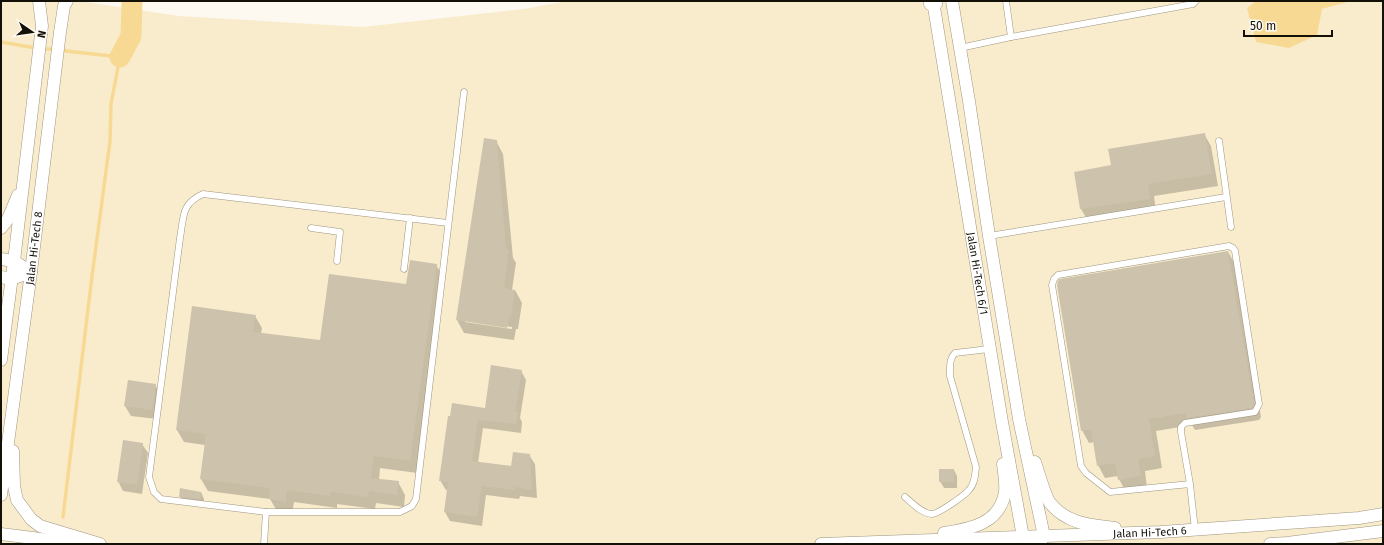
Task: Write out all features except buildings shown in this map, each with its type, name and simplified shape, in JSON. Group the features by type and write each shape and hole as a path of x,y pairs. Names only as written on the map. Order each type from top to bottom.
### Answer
{"street":[{"name":"Jalan Hi-Tech 8","path":"1,360 6,278 14,261 42,26 39,1"},
{"name":"Jalan Hi-Tech 8","path":"1,495 31,272 60,32 64,6 67,1"},
{"name":"Jalan Hi-Tech 6/1","path":"933,1 1002,422 1026,540"},
{"name":"Jalan Hi-Tech 6/1","path":"952,1 1019,419 1042,540"},
{"path":"1,228 8,219 24,180"},
{"path":"1,259 14,261 31,272"},
{"path":"6,278 31,272"},
{"path":"12,414 14,486 17,500 25,512 40,526 100,544"},
{"path":"1019,419 1049,502 1058,511 1068,518 1082,524 1161,532"},
{"path":"898,541 967,529 982,524 993,515 1001,504 1005,492 1002,422"},
{"name":"Jalan Hi-Tech 6","path":"821,544 898,541 1042,540 1359,518 1383,514"},
{"path":"1270,544 1383,531"},
{"path":"1,534 80,544"}],"lane":[{"path":"1006,1 1011,37"},
{"path":"960,48 1011,37 1193,4 1196,1"},
{"path":"448,223 203,194 193,198 185,207 180,238 149,478 154,492 161,499 266,512 400,512 412,506 416,499 464,92"},
{"path":"1219,141 1231,227"},
{"path":"989,236 1226,197"},
{"path":"404,269 410,218"},
{"path":"311,228 340,232 336,261"},
{"path":"1190,484 1110,492 1086,473 1081,466 1052,285 1054,279 1058,275 1229,246 1233,248 1259,404 1255,412 1185,423 1181,427 1190,484 1195,530"},
{"path":"905,497 924,512 932,514 940,512 969,490 975,480 976,467 950,376 950,363 956,352 990,349"},
{"path":"264,544 266,512"}],"shaded area":[{"path":"1,1 79,1 179,16 363,27 523,9 568,1 1383,1 1383,544 1,544"},
{"path":"1256,1 1351,1 1322,9 1317,35 1289,48 1256,42 1247,8"}],"waterway":[{"path":"120,57 131,36 132,1"},
{"path":"1,42 30,47 120,57 111,104 110,141 63,517"}]}
